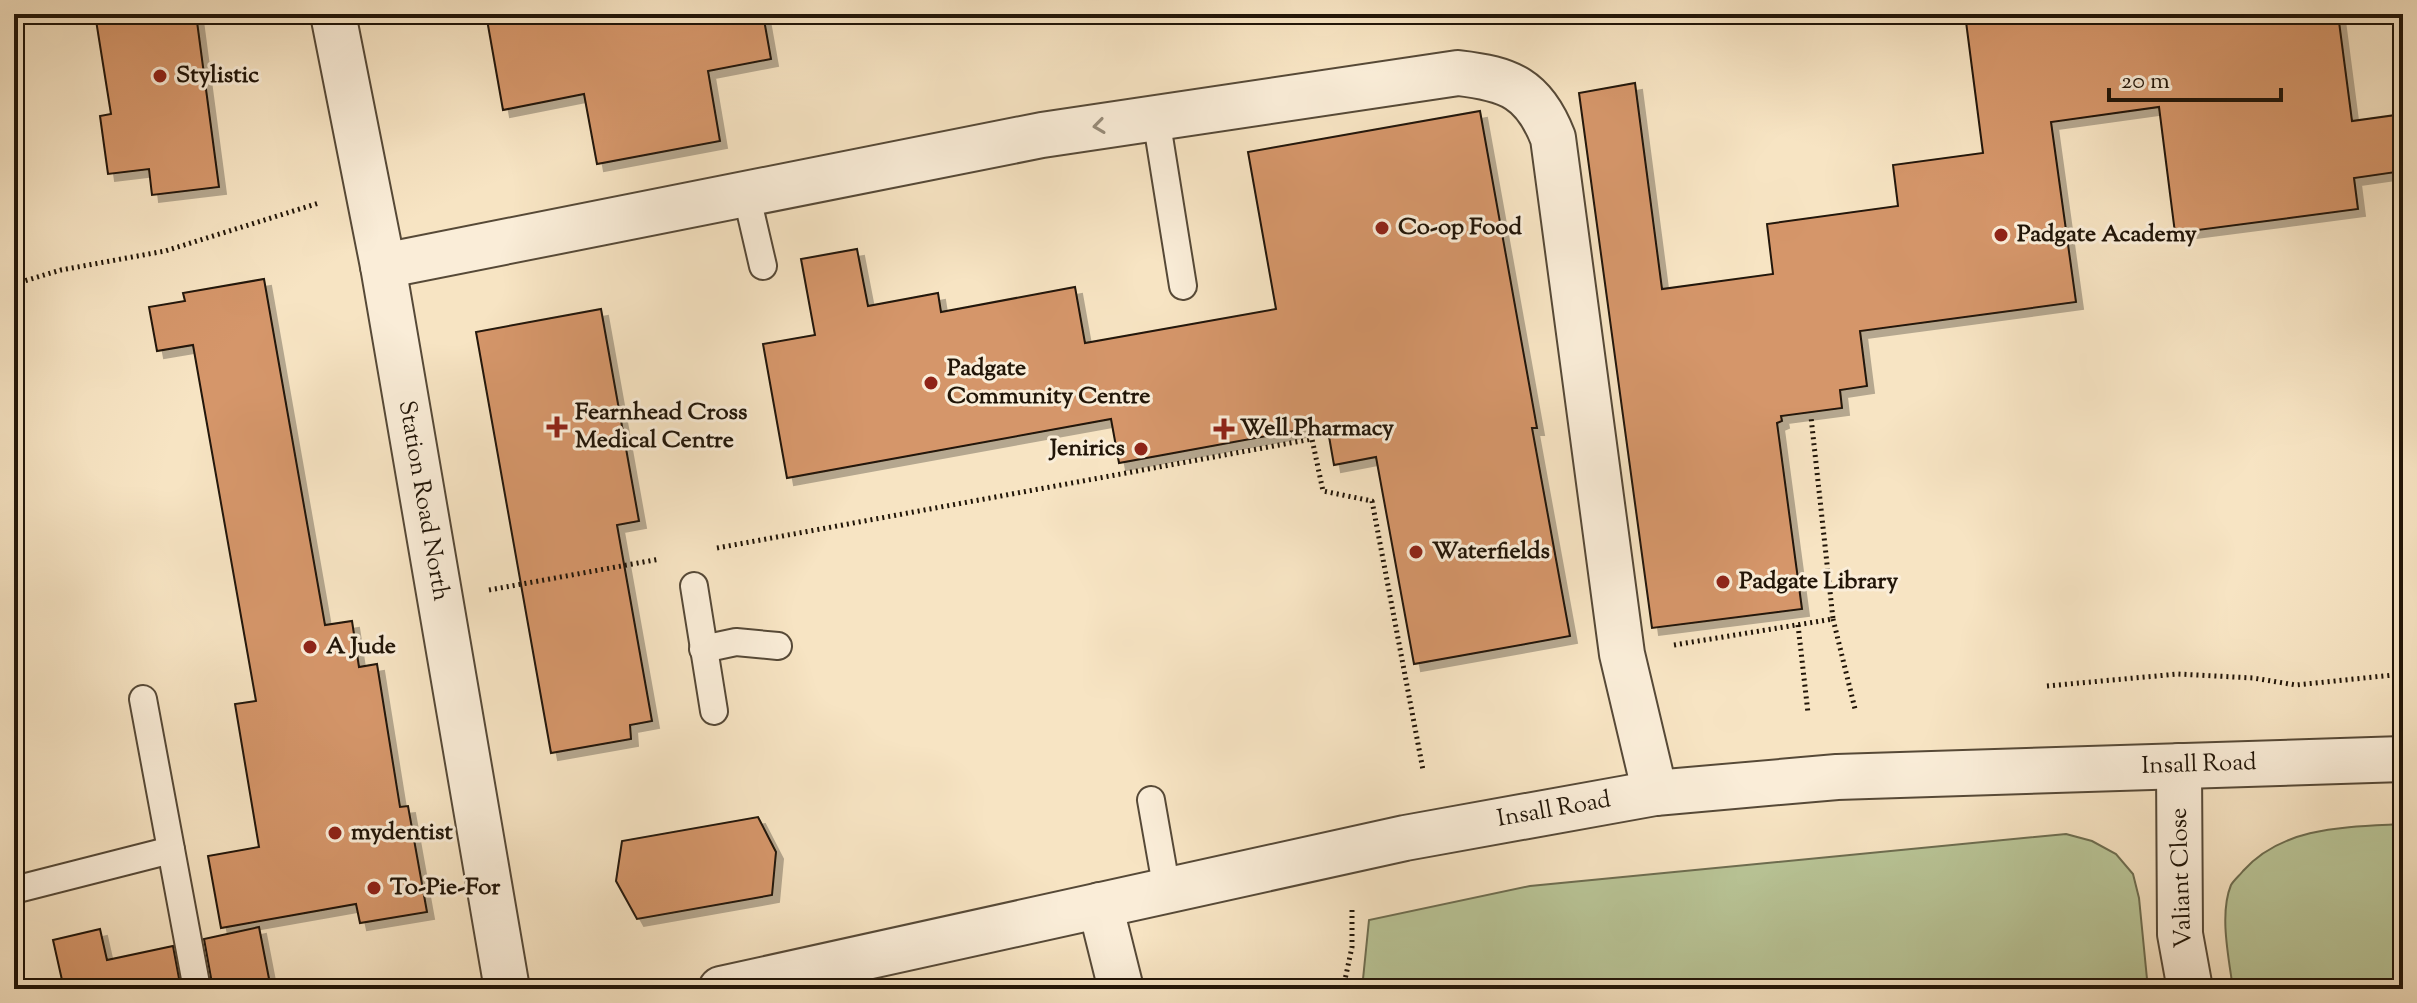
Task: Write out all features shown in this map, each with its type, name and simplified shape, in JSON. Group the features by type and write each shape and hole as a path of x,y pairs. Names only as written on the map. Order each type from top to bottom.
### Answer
{"street":[{"name":"Station Road North","path":"333,14 383,266 507,989"},
{"path":"383,266 1042,135 1458,73 1488,76 1520,89 1542,111 1553,138 1622,654 1655,793"},
{"name":"Insall Road","path":"721,989 1465,826 1655,793 1837,777 2403,759"},
{"name":"Valiant Close","path":"2179,766 2180,934 2190,989"},
{"path":"1100,905 1121,989"}],"lane":[{"path":"1156,118 1183,286"},
{"path":"746,193 763,266"},
{"path":"694,586 714,711"},
{"path":"703,649 736,642 778,646"},
{"path":"143,699 197,989"},
{"path":"1151,800 1167,891"},
{"path":"14,890 171,850"}],"path":[{"path":"14,284 61,270 165,251 312,203 368,198"},
{"path":"1811,417 1833,619 1855,709"},
{"path":"710,549 1312,439 1323,491 1372,501 1423,770"},
{"path":"440,599 664,558"},
{"path":"1622,654 1833,619"},
{"path":"1798,625 1808,713"},
{"path":"2047,686 2178,674 2253,678 2296,685 2403,674"},
{"path":"1343,989 1352,947 1352,909"}],"green space":[{"path":"2403,824 2403,988 2233,989 2226,937 2227,897 2231,885 2243,871 2259,856 2296,837 2338,828"},
{"path":"2066,834 2092,841 2116,854 2133,874 2139,898 2148,989 1362,989 1369,920 1530,886"}],"building":[{"path":"95,14 196,14 219,187 152,195 149,169 108,174 100,116 111,114"},
{"path":"486,14 763,14 771,59 708,71 720,141 597,164 584,94 503,110"},
{"path":"1965,14 2338,14 2352,121 2403,114 2403,171 2354,178 2358,209 2175,233 2159,107 2051,122 2076,302 1860,331 1867,386 1840,390 1842,408 1781,416 1782,421 1777,423 1802,609 1652,628 1579,93 1635,83 1662,289 1773,274 1767,224 1898,206 1893,165 1983,153"},
{"path":"1480,111 1537,428 1532,428 1570,636 1414,664 1376,457 1334,465 1327,425 1119,463 1111,419 787,478 763,344 815,335 801,259 857,249 868,306 938,293 941,312 1075,287 1085,343 1276,309 1248,152"},
{"path":"264,279 325,625 352,621 359,667 377,664 400,807 408,806 427,912 360,923 356,904 221,928 208,856 259,847 235,704 256,701 193,345 157,351 149,307 185,301 183,293"},
{"path":"601,309 639,521 617,525 652,721 630,725 631,739 551,753 476,332"},
{"path":"758,817 776,852 772,895 637,919 616,881 622,841"},
{"path":"259,927 271,989 213,989 204,939"},
{"path":"100,929 107,960 173,946 181,989 64,989 53,940"}],"place":[{"name":"Stylistic","path":"160,76"},
{"name":"Co-op Food","path":"1382,228"},
{"name":"Padgate Academy","path":"2001,235"},
{"name":"Padgate Community Centre","path":"931,383"},
{"name":"Fearnhead Cross Medical Centre","path":"557,427"},
{"name":"Well Pharmacy","path":"1224,429"},
{"name":"Jenirics","path":"1141,449"},
{"name":"Waterfields","path":"1416,552"},
{"name":"Padgate Library","path":"1723,582"},
{"name":"A Jude","path":"310,647"},
{"name":"mydentist","path":"335,833"},
{"name":"To-Pie-For","path":"374,888"}]}
